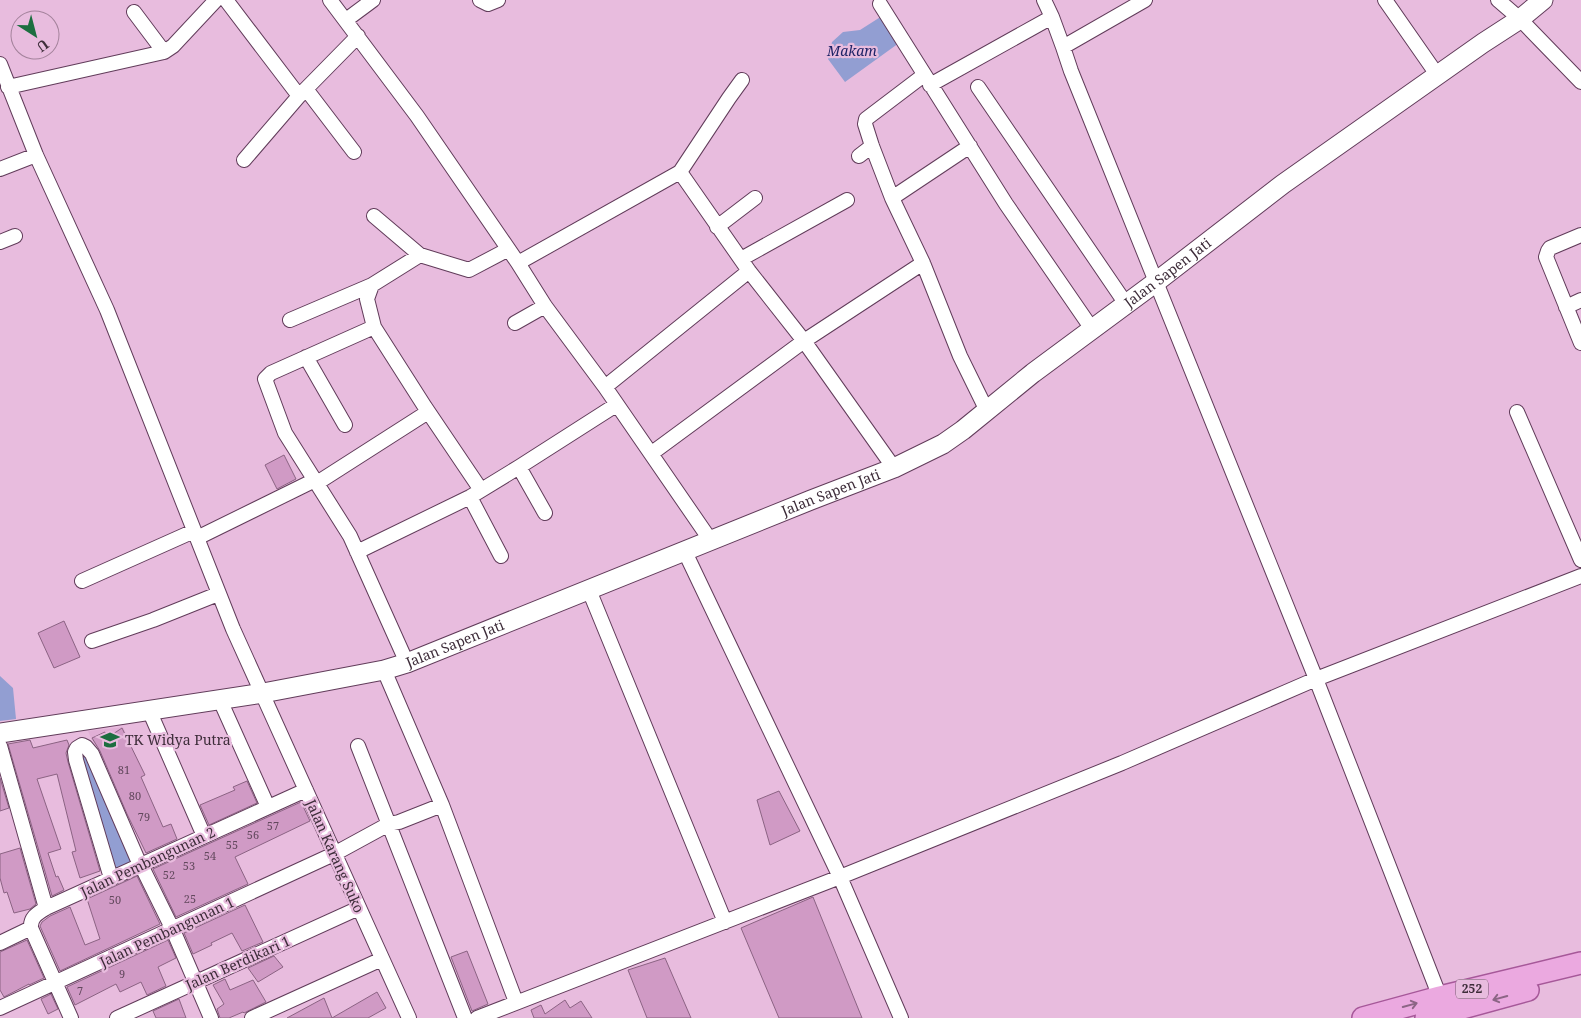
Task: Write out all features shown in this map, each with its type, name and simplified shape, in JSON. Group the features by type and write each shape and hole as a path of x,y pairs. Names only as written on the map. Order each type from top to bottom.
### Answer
{"main road":[{"name":"252","path":"1437,1009 1581,962"},
{"name":"252","path":"1363,1018 1437,1009 1581,975"}],"street":[{"path":"8,87 164,52 173,46 216,0"},
{"path":"226,0 354,152"},
{"path":"330,0 412,110 507,250 518,263 545,306 652,453 711,540"},
{"path":"346,20 373,0"},
{"path":"480,0 488,4 498,0"},
{"path":"1044,0 1316,679 1437,1009"},
{"path":"1063,47 1146,0"},
{"path":"1385,0 1438,76"},
{"path":"1498,0 1520,19 1581,82"},
{"name":"Jalan Sapen Jati","path":"0,732 220,700 384,670 407,663 894,468 943,444 1284,184 1520,19 1543,0"},
{"path":"880,4 1006,204 1092,329"},
{"path":"134,12 164,52"},
{"path":"987,411 960,356 923,263 892,198 865,124 866,119 927,80 1052,17"},
{"path":"244,160 303,93 358,36"},
{"name":"Jalan Karang Suko","path":"0,64 36,154 107,310 218,594 382,959 404,1017"},
{"path":"518,263 680,172 742,80"},
{"path":"978,87 1126,304"},
{"path":"859,156 872,146"},
{"path":"892,198 970,146"},
{"path":"0,170 36,154"},
{"path":"680,172 717,227 804,341 894,468"},
{"path":"717,227 755,198"},
{"path":"741,259 847,200"},
{"path":"374,216 420,255 469,270 507,250"},
{"path":"1581,235 1550,248 1546,254 1547,261 1581,343"},
{"path":"0,242 15,236"},
{"path":"290,320 372,285 420,255"},
{"path":"652,453 804,341 923,263"},
{"path":"605,387 749,271"},
{"path":"372,285 367,299 374,326 428,412 475,494 501,556"},
{"path":"1566,307 1581,300"},
{"path":"515,323 545,306"},
{"path":"374,326 270,374 265,379 286,433 346,529 407,663"},
{"path":"306,357 345,425"},
{"path":"357,552 475,494 616,404"},
{"path":"82,580 196,534 316,481 428,412"},
{"path":"1517,412 1581,560"},
{"path":"519,467 545,513"},
{"path":"685,552 840,877 902,1018"},
{"path":"477,1018 840,877 1122,763 1316,679 1581,576"},
{"path":"588,590 726,922"},
{"path":"92,641 218,594"},
{"path":"384,670 442,805 516,1002"},
{"path":"220,700 268,807"},
{"path":"149,710 204,836"},
{"path":"111,878 76,760 75,752 82,745 92,754 212,1018"},
{"path":"0,746 46,908"},
{"path":"358,746 465,1018"},
{"name":"Jalan Pembangunan 2","path":"0,943 31,928 31,920 46,908 306,790"},
{"name":"Jalan Pembangunan 1","path":"0,1008 173,930 334,854 389,824 442,805"},
{"name":"Jalan Berdikari 1","path":"117,1018 359,908"},
{"path":"31,928 71,1018"},
{"path":"252,1018 382,959"}],"shaded area":[{"name":"TK Widya Putra","path":"123,727 133,749 103,765 88,731"}],"green space":[{"name":"Makam","path":"882,16 899,43 845,82 828,59 832,42 843,32 860,30"},
{"path":"0,676 13,688 16,719 0,721"},
{"path":"83,748 135,863 113,873 78,753"}],"building":[{"path":"284,455 296,479 277,489 265,465"},
{"path":"64,621 80,657 54,668 38,633"},
{"path":"122,728 145,775 141,777 163,827 171,824 177,839 146,853 100,751 92,738 105,732 107,738"},
{"path":"30,740 33,748 67,740 69,745 66,753 68,762 100,871 80,878 72,852 76,851 57,774 37,779 61,849 48,853 56,877 58,876 64,890 52,896 8,744"},
{"path":"0,778 9,808 0,811"},
{"path":"247,781 257,803 209,825 200,805 235,790 233,787"},
{"path":"779,791 800,831 770,845 757,800"},
{"path":"301,802 310,821 235,857 248,884 176,917 153,869"},
{"path":"20,848 36,904 30,909 14,913 7,892 4,893 0,878 0,854"},
{"path":"137,876 160,924 60,971 40,926 42,922 50,916 70,907 85,945 100,939 87,899"},
{"path":"813,897 862,1018 779,1018 741,928"},
{"path":"245,905 263,942 242,951 232,933 193,954 184,933"},
{"path":"27,940 44,978 4,997 0,990 0,952"},
{"path":"168,940 176,958 158,967 166,986 147,995 141,982 120,992 116,984 75,1005 67,987"},
{"path":"467,951 488,1004 472,1011 451,957"},
{"path":"274,956 283,967 258,982 248,968"},
{"path":"665,958 691,1018 647,1018 628,970"},
{"path":"225,979 230,990 253,980 266,1002 244,1013 229,1018 220,1018 217,1009 224,1004 213,985"},
{"path":"377,992 386,1008 368,1018 332,1018"},
{"path":"51,994 58,1009 48,1014 41,999"},
{"path":"324,998 332,1018 287,1018"},
{"path":"179,999 186,1018 156,1018 153,1011"},
{"path":"565,1000 570,1008 581,1001 592,1018 534,1018 531,1010 541,1005 545,1014"}],"place":[{"name":"TK Widya Putra","path":"110,740"}]}
